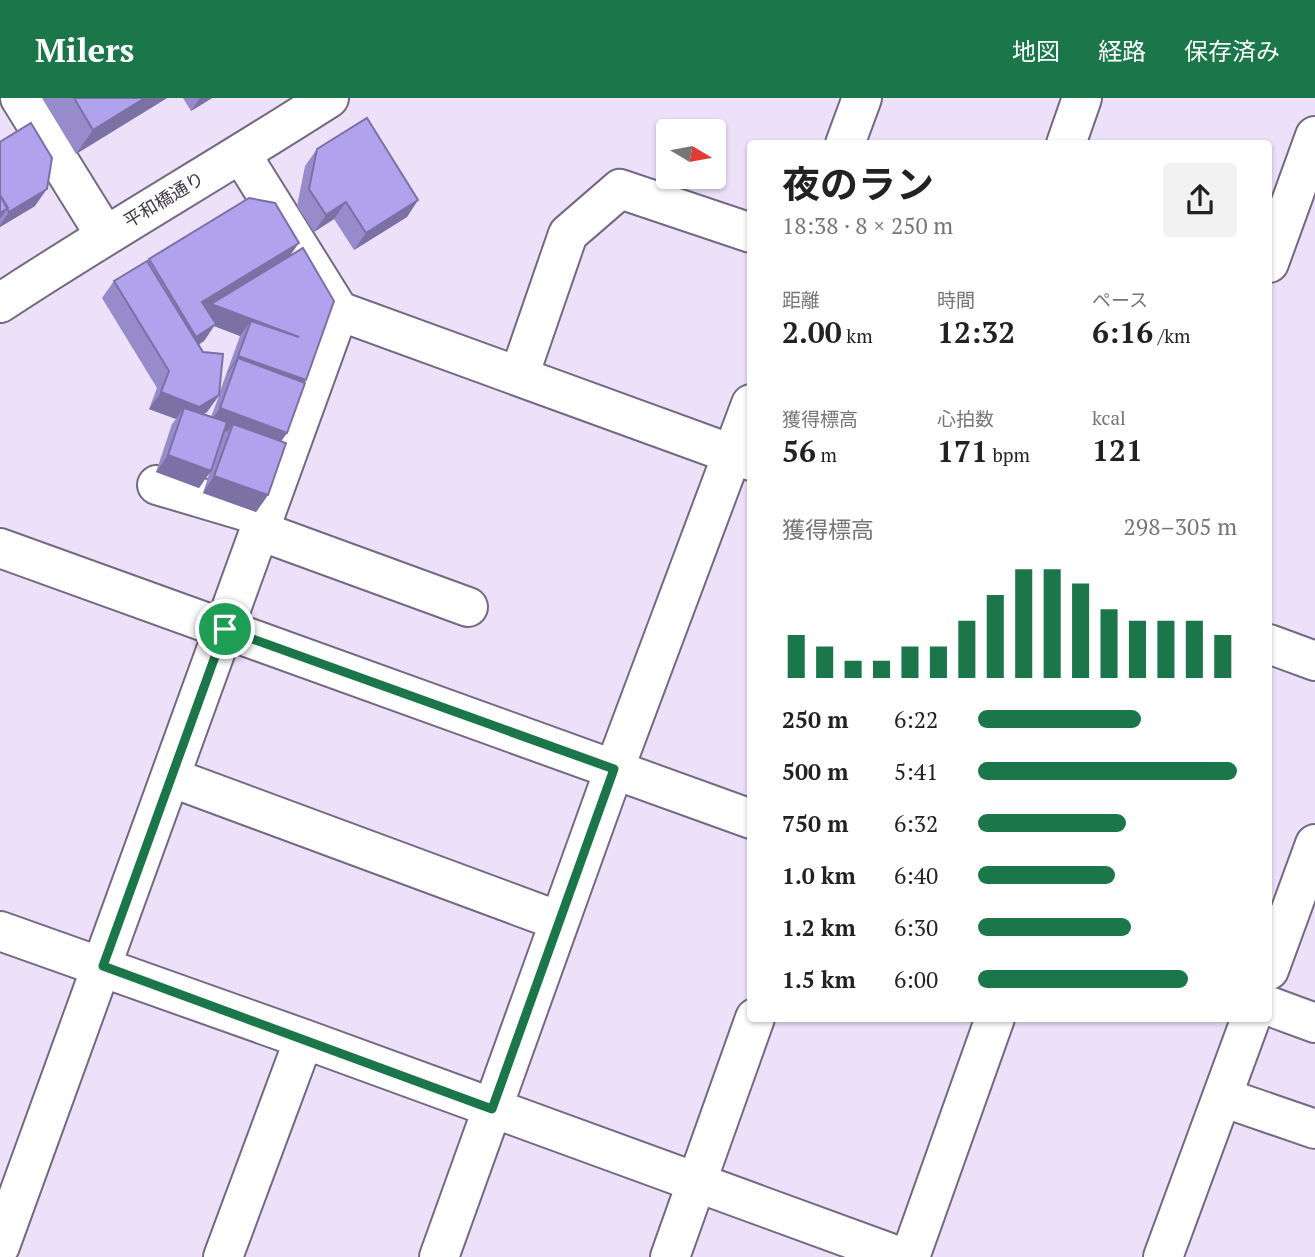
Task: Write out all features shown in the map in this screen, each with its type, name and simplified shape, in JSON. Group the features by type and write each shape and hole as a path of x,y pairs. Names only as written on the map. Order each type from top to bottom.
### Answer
{"street":[{"path":"20,98 105,235"},
{"name":"平和橋通り","path":"0,303 105,235 329,98"},
{"path":"846,140 862,98"},
{"path":"1067,140 1082,98"},
{"path":"1272,259 1300,223 1315,136"},
{"path":"241,154 339,311 742,457"},
{"path":"519,376 568,234 620,189 747,232"},
{"path":"0,1246 339,311"},
{"path":"439,1257 614,769 742,457 747,428"},
{"path":"157,485 468,607"},
{"path":"0,548 747,818"},
{"path":"1272,645 1315,661"},
{"path":"170,777 559,921"},
{"path":"1272,964 1305,901 1315,844"},
{"path":"0,931 103,966 901,1257"},
{"path":"1272,1007 1315,1023"},
{"path":"670,1257 754,1022"},
{"path":"910,1257 994,1022"},
{"path":"1163,1257 1250,1022"},
{"path":"223,1257 304,1039"},
{"path":"1222,1097 1315,1129"}],"building":[{"path":"74,98 145,98 93,130"},
{"path":"367,118 418,200 366,233 346,202 326,215 309,189 317,149"},
{"path":"31,123 52,158 47,189 9,212 0,195 0,142"},
{"path":"0,195 8,208 0,213"},
{"path":"249,198 275,203 299,243 202,302 216,324 196,337 149,259"},
{"path":"303,248 334,301 306,380 238,356 251,321 299,337 211,304"},
{"path":"147,261 203,352 223,354 219,395 199,407 161,392 169,371 114,281"},
{"path":"238,358 305,383 287,433 220,408"},
{"path":"184,408 227,422 211,471 168,455"},
{"path":"233,424 286,443 268,495 214,476"}],"route":[{"path":"225,629 614,769 492,1109 103,966 225,629"}]}
